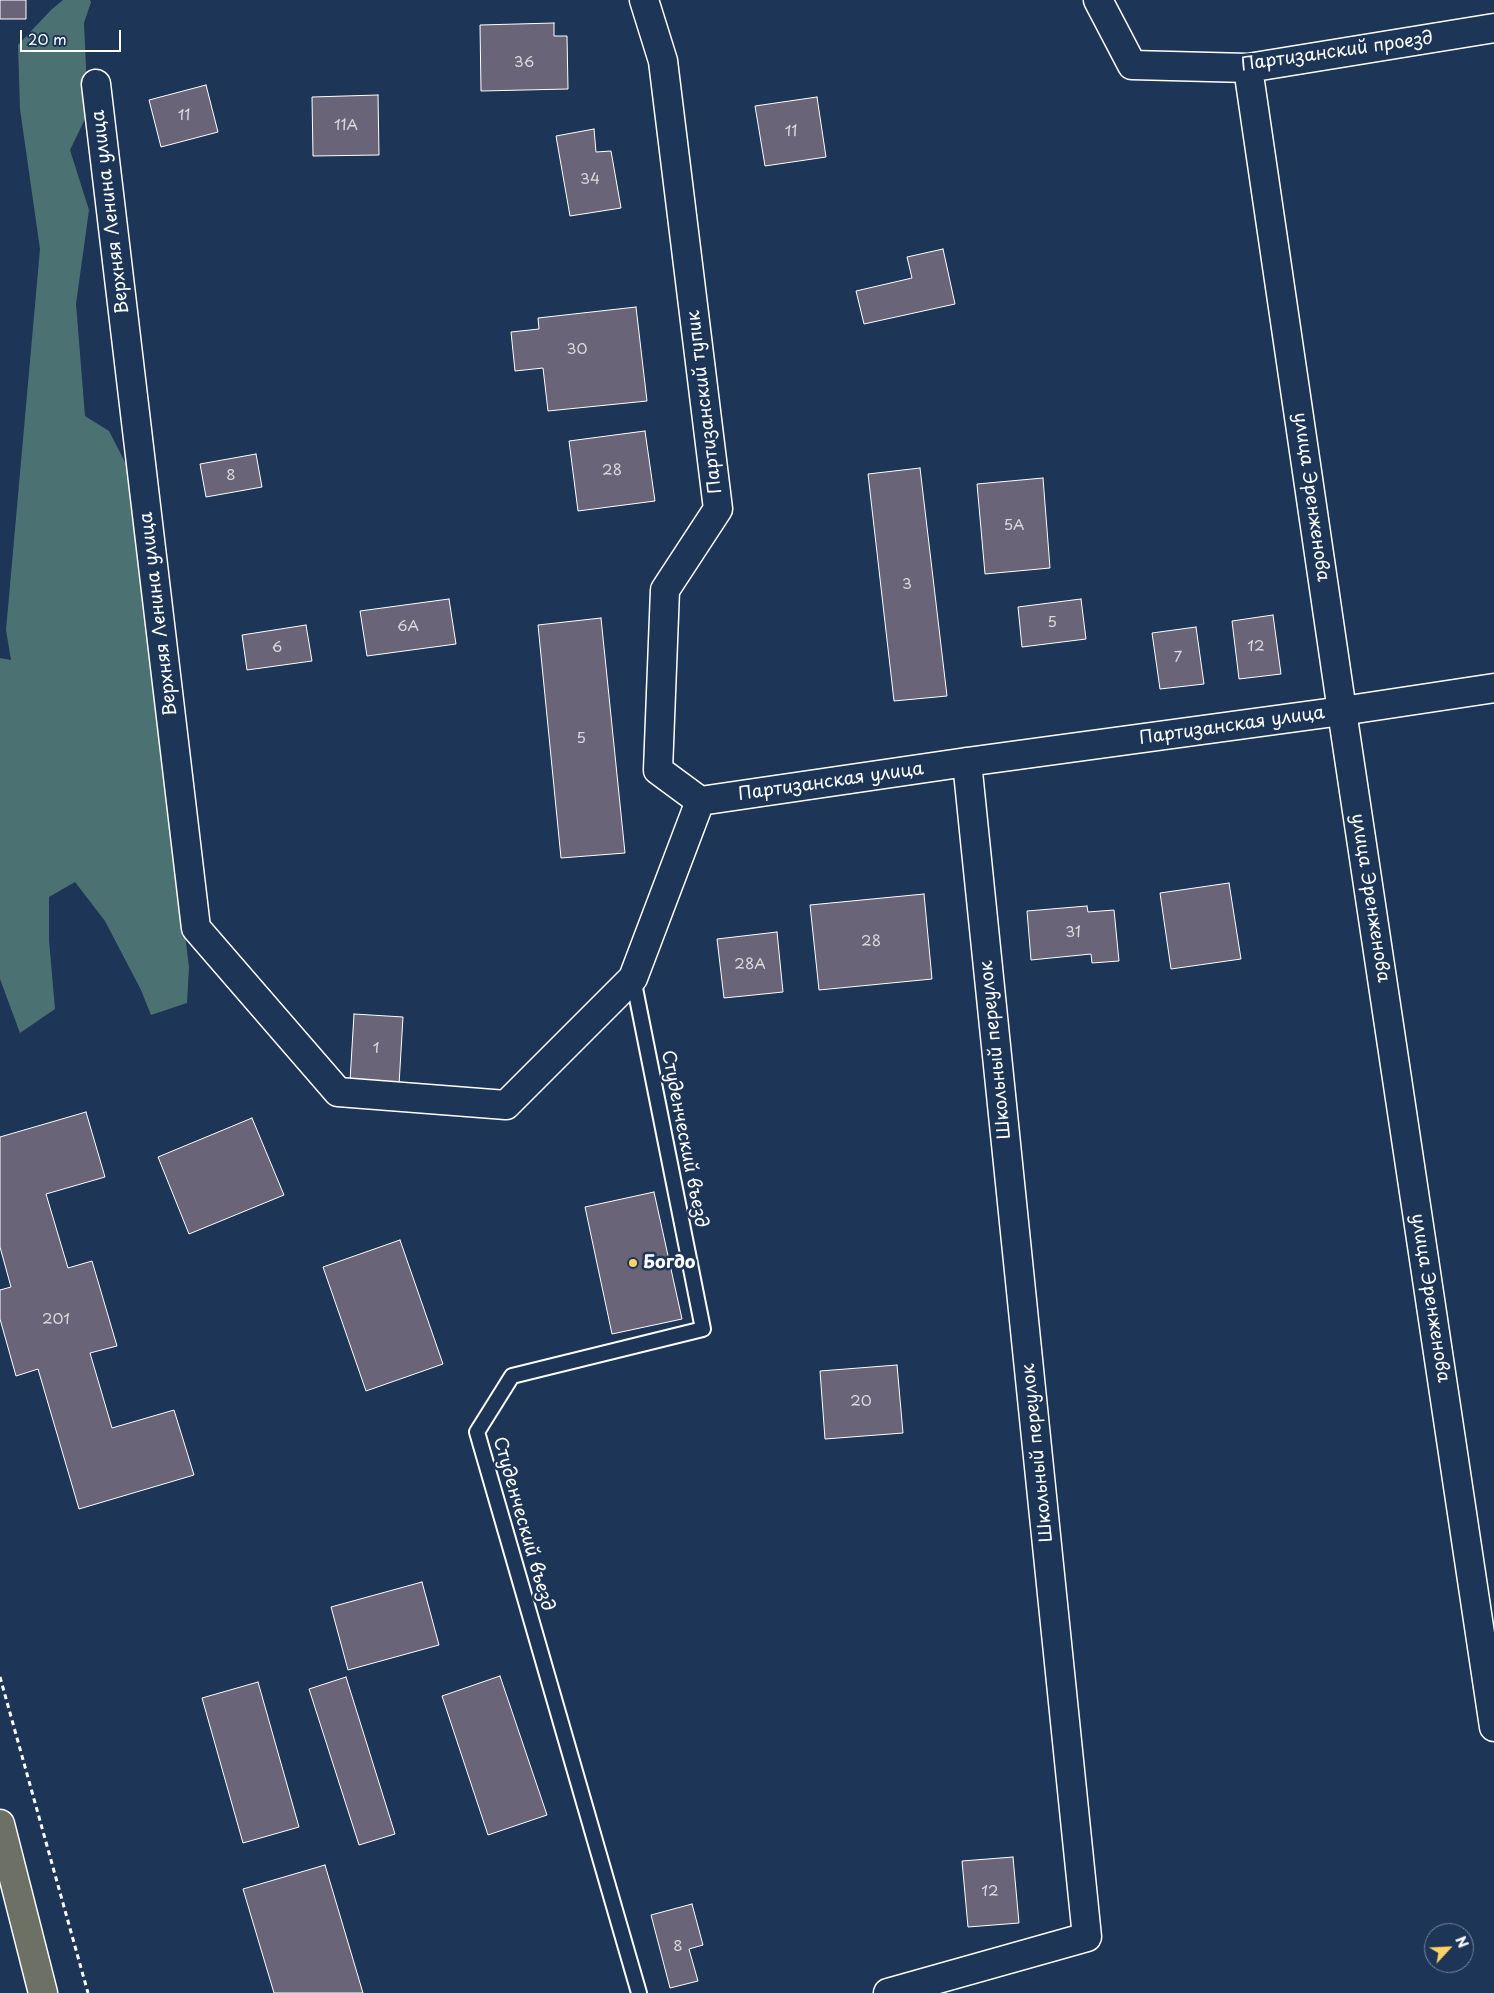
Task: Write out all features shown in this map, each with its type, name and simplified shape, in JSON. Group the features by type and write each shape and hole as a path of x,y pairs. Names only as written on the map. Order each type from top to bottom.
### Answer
{"main road":[{"path":"0,1824 43,1993"}],"street":[{"name":"Партизанский тупик","path":"644,0 663,61 718,509 665,590 658,770 700,801"},
{"name":"Партизанский проезд","path":"1098,0 1132,65 1248,68 1494,28"},
{"name":"улица Эренженова","path":"1248,68 1494,1727"},
{"name":"Верхняя Ленина улица","path":"96,84 196,928 338,1092 506,1105 633,978"},
{"name":"Партизанская улица","path":"700,801 1494,688"},
{"name":"Школьный переулок","path":"888,1993 1087,1937 967,762"},
{"path":"633,978 700,801"}],"lane":[{"name":"Студенческий въезд","path":"633,978 703,1329 512,1376 476,1432 639,1993"}],"path":[{"path":"0,1676 88,1993"}],"green space":[{"path":"63,0 90,0 91,2 84,23 88,113 70,150 89,210 76,304 85,416 109,431 127,466 189,967 187,1003 151,1015 141,990 105,921 75,882 49,897 49,940 55,1009 20,1033 0,979 0,658 11,660 6,630 40,249 20,109 18,45"}],"building":[{"path":"0,0 26,0 26,19 0,19"},
{"path":"554,23 554,36 567,36 568,89 481,91 480,25"},
{"path":"206,85 218,132 161,147 149,100"},
{"path":"378,95 379,155 313,156 312,97"},
{"path":"817,97 826,157 765,166 755,106"},
{"path":"594,129 596,152 611,151 621,208 570,216 556,136"},
{"path":"943,249 955,304 864,324 856,291 912,278 907,257"},
{"path":"636,307 647,401 548,411 543,368 515,371 511,332 539,329 538,318"},
{"path":"645,431 655,501 578,511 569,441"},
{"path":"256,454 262,487 206,497 200,464"},
{"path":"920,468 947,696 894,701 868,474"},
{"path":"1043,478 1050,568 985,574 977,484"},
{"path":"449,599 456,644 367,656 360,611"},
{"path":"1081,599 1086,639 1022,647 1018,607"},
{"path":"1273,615 1281,674 1239,679 1232,621"},
{"path":"601,618 625,853 561,858 538,625"},
{"path":"306,625 312,661 247,670 242,635"},
{"path":"1196,627 1204,684 1160,689 1152,633"},
{"path":"1229,883 1241,959 1171,969 1160,893"},
{"path":"924,894 932,979 819,990 810,905"},
{"path":"1087,906 1088,912 1114,910 1119,961 1092,963 1091,954 1031,960 1027,911"},
{"path":"777,932 783,992 724,998 717,939"},
{"path":"354,1014 403,1017 399,1085 350,1081"},
{"path":"86,1112 105,1177 46,1194 68,1268 92,1261 117,1346 90,1353 112,1428 174,1410 194,1475 79,1509 38,1369 16,1376 0,1319 0,1290 11,1287 0,1247 0,1137"},
{"path":"252,1118 284,1195 189,1234 158,1157"},
{"name":"Богдо","path":"654,1192 682,1319 612,1334 585,1207"},
{"path":"400,1240 443,1364 366,1391 323,1267"},
{"path":"897,1365 903,1433 825,1439 820,1371"},
{"path":"422,1582 439,1645 348,1670 331,1607"},
{"path":"500,1676 547,1815 488,1835 442,1696"},
{"path":"346,1677 395,1834 359,1845 309,1689"},
{"path":"258,1682 299,1827 243,1843 202,1698"},
{"path":"1013,1857 1019,1923 968,1927 962,1861"},
{"path":"325,1865 363,1993 274,1993 243,1889"},
{"path":"692,1904 703,1945 689,1949 698,1981 670,1988 651,1915"}],"place":[{"name":"Богдо","path":"633,1263"}]}
